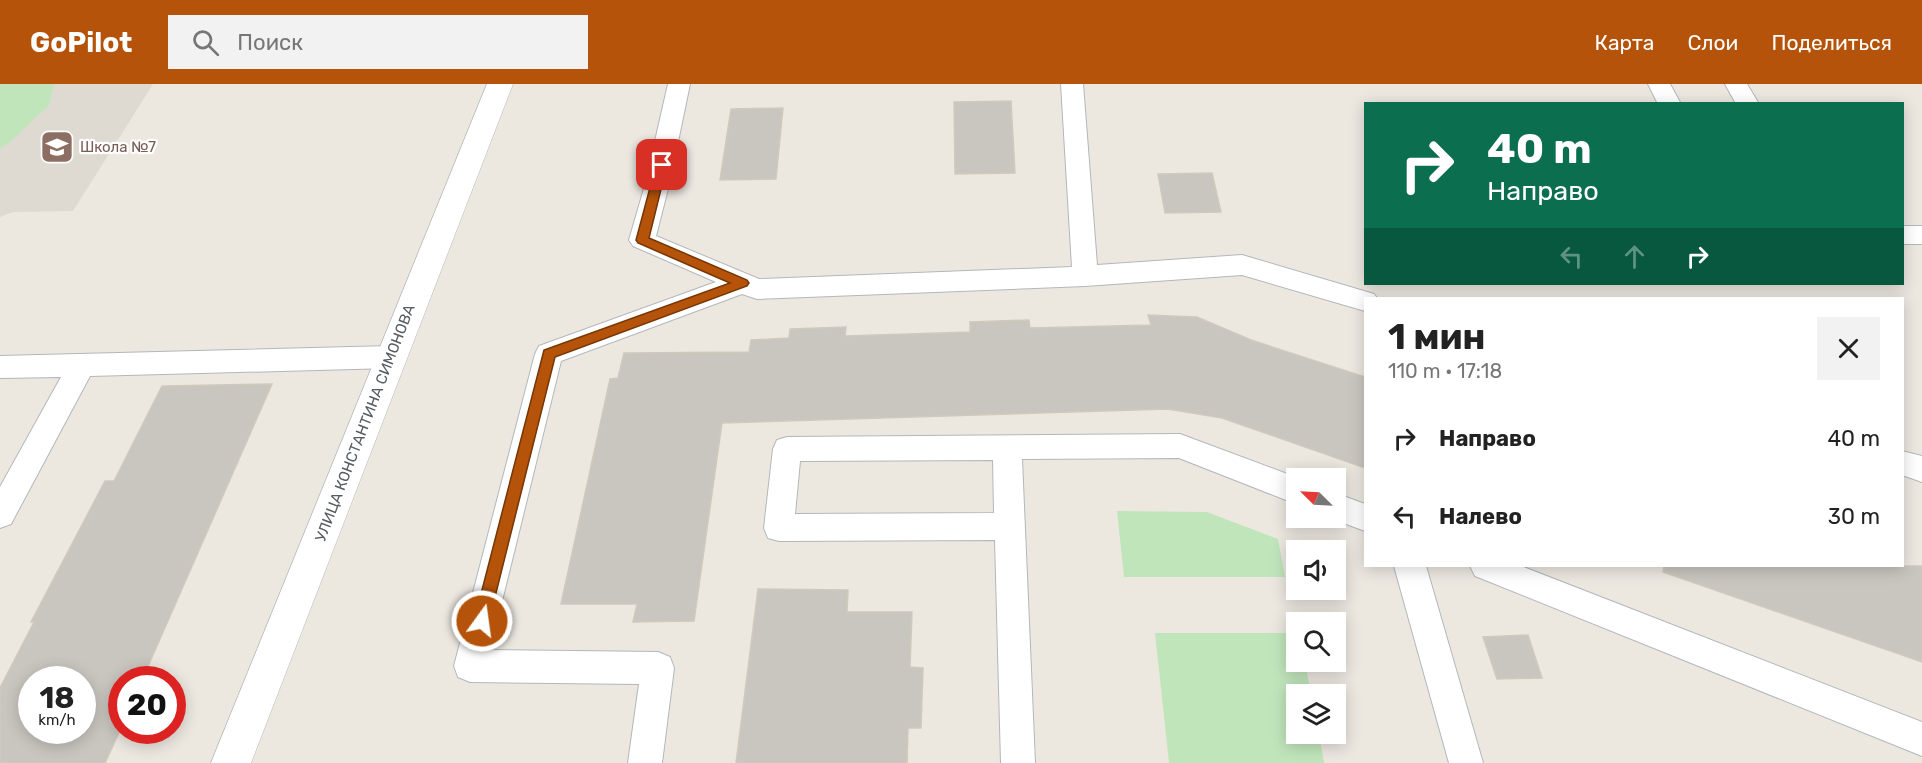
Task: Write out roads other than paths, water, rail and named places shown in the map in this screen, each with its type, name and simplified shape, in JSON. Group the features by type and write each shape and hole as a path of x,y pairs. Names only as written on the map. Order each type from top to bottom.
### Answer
{"street":[{"name":"УЛИЦА КОНСТАНТИНА СИМОНОВА","path":"231,763 500,84"}],"lane":[{"path":"680,84 642,240 757,289 1085,276 1242,265 1364,301"},
{"path":"1072,84 1085,276"},
{"path":"1659,84 1669,102"},
{"path":"1736,84 1747,102"},
{"path":"1904,235 1922,235"},
{"path":"645,763 658,668 470,666 549,354 743,283"},
{"path":"0,367 391,357"},
{"path":"0,515 82,365"},
{"path":"1010,526 779,528 787,449 1180,447 1286,487"},
{"path":"1007,448 1018,763"},
{"path":"1904,464 1922,469"},
{"path":"1346,510 1364,518"},
{"path":"1410,567 1466,763"},
{"path":"1489,567 1922,739"}],"place":[{"name":"Школа №7","path":"57,147"}]}
